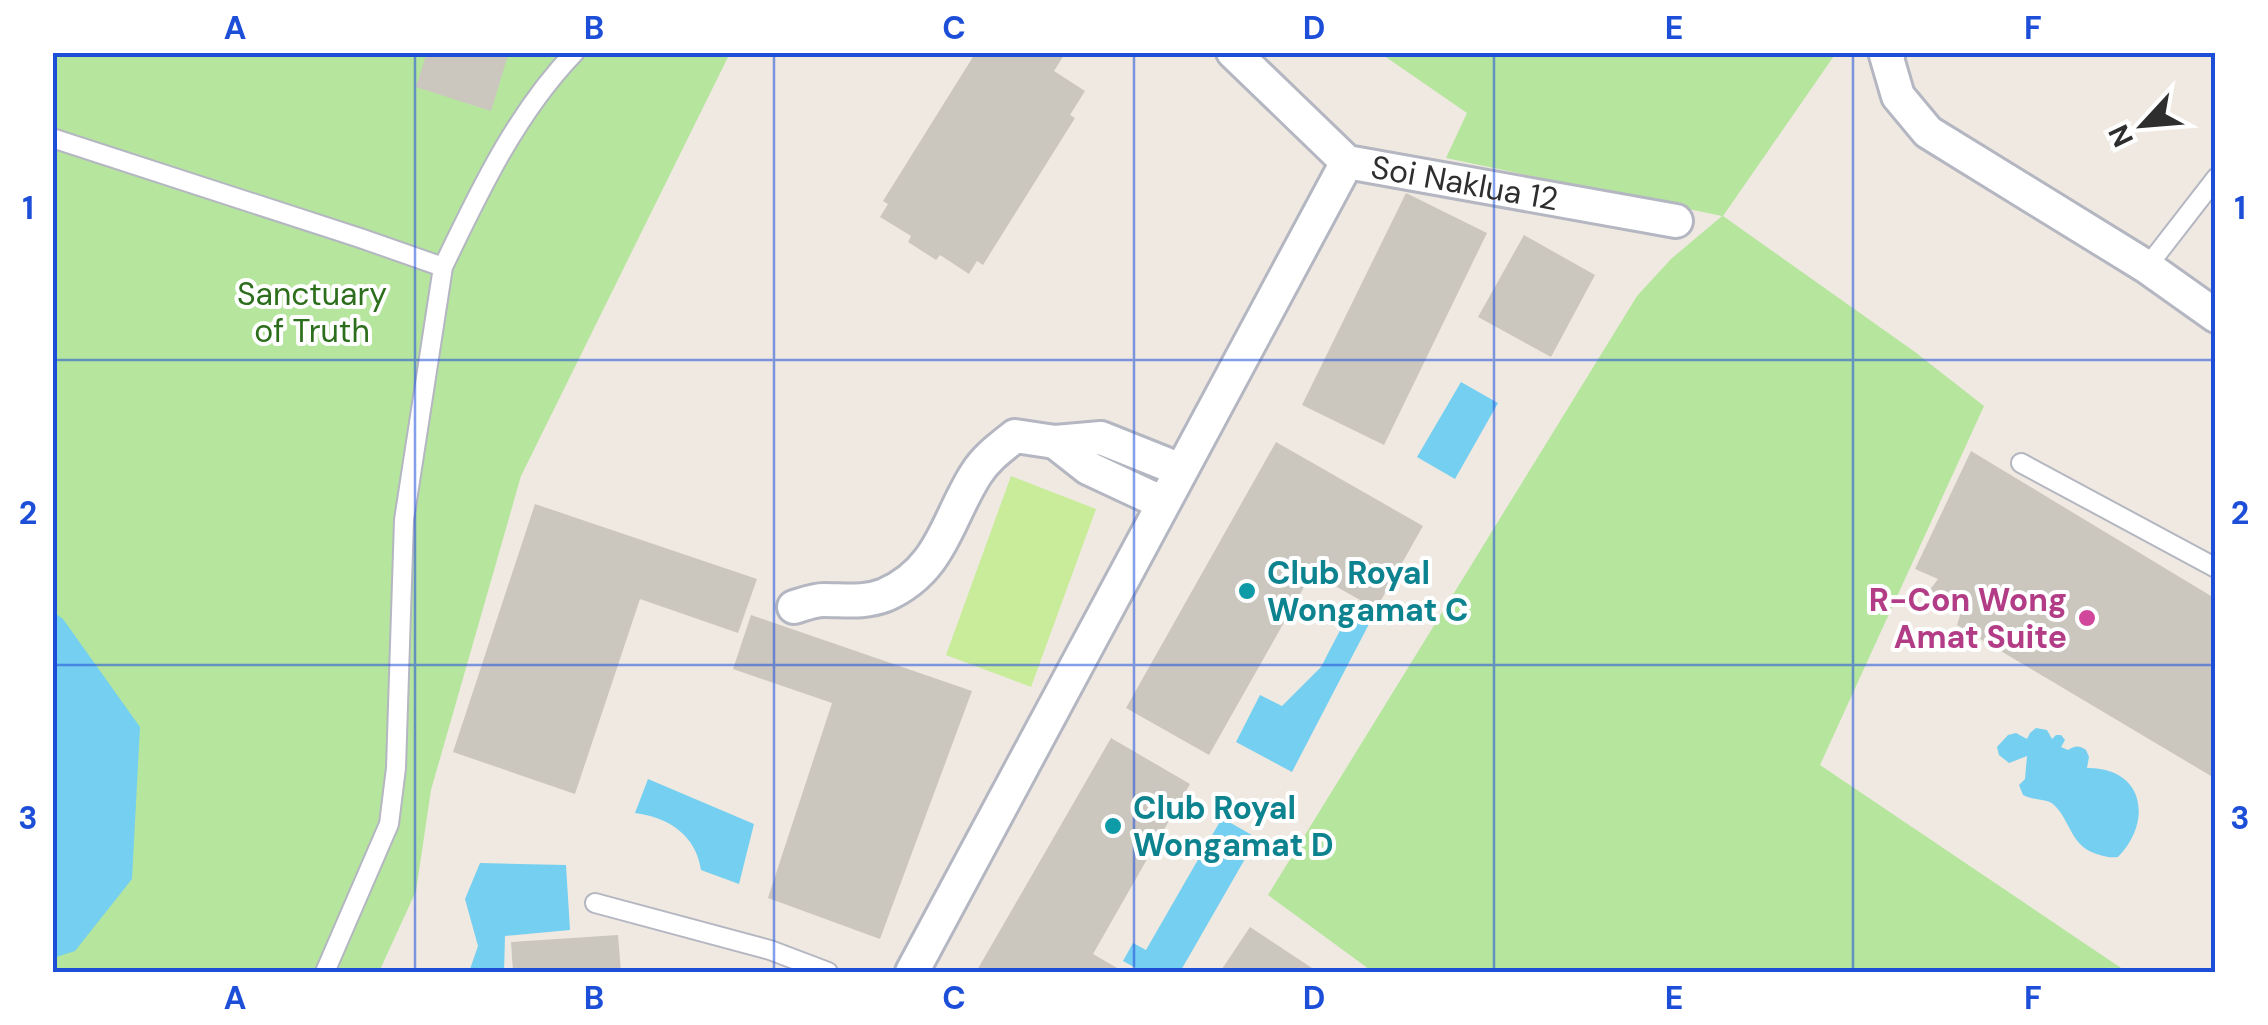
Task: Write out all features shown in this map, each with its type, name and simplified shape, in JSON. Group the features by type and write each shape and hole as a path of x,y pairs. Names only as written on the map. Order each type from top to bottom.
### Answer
{"street":[{"name":"Soi Naklua 12","path":"1233,52 1347,162 1676,221"},
{"path":"1888,52 1898,96 1928,132 2147,267 2216,316"},
{"path":"912,972 1347,162"},
{"path":"794,607 822,600 866,600 882,596 914,578 955,519 975,476 990,456 1015,436 1055,442 1102,438 1181,470"},
{"path":"1055,442 1088,468 1163,502"}],"lane":[{"path":"325,972 389,824 396,768 404,520 443,268 513,131 575,52"},
{"path":"52,138 443,268"},
{"path":"2147,267 2216,178"},
{"path":"2021,462 2216,568"},
{"path":"595,903 770,950 828,972"}],"green space":[{"name":"Sanctuary of Truth","path":"52,53 730,53 521,476 431,790 416,891 379,972 53,972"},
{"path":"1380,53 1836,53 1723,216 1915,352 1984,406 1820,765 2127,972 1373,972 1268,895 1637,296 1671,259 1722,216 1446,158 1467,113"},
{"path":"1011,476 1096,509 1031,687 946,655"}],"water":[{"path":"1461,382 1498,403 1455,479 1417,457"},
{"path":"52,611 63,619 140,727 132,879 75,951 53,958"},
{"path":"1349,613 1369,624 1292,772 1236,742 1260,695 1282,706 1321,667"},
{"path":"2036,728 2047,730 2052,739 2061,735 2065,740 2061,747 2086,750 2087,768 2121,776 2131,786 2139,812 2129,843 2118,857 2086,849 2053,804 2023,795 2019,785 2025,779 2027,756 2009,763 1999,755 1997,747 2008,735 2016,733 2027,739"},
{"path":"648,779 754,824 739,884 701,870 693,847 678,830 659,819 635,813"},
{"path":"1222,818 1257,838 1180,972 1143,972 1123,961 1133,943 1146,950"},
{"path":"480,863 566,865 570,930 505,936 504,972 469,972 478,946 465,899"}],"building":[{"path":"427,52 509,52 491,111 416,87"},
{"path":"976,52 1066,52 1054,71 1085,91 1070,115 1075,118 983,265 977,261 969,274 940,255 936,260 908,242 911,236 880,217 888,204 883,201"},
{"path":"1406,193 1487,233 1384,445 1302,405"},
{"path":"1524,235 1595,275 1551,357 1478,317"},
{"name":"Club Royal Wongamat C","path":"1276,442 1423,526 1376,609 1312,573 1209,755 1126,708"},
{"name":"R-Con Wong Amat Suite","path":"1971,451 2216,599 2216,779 1957,625 1961,612 1929,591 1938,579 1915,569"},
{"path":"535,504 757,579 738,633 640,599 575,794 453,752"},
{"path":"751,615 972,691 880,939 768,898 832,703 733,669"},
{"name":"Club Royal Wongamat D","path":"1111,738 1190,784 1093,954 1124,972 976,972"},
{"path":"1250,927 1318,972 1220,972"},
{"path":"618,935 621,972 513,972 511,942"}],"place":[{"name":"Club Royal Wongamat C","path":"1247,591"},
{"name":"R-Con Wong Amat Suite","path":"2087,618"},
{"name":"Club Royal Wongamat D","path":"1113,826"}]}
